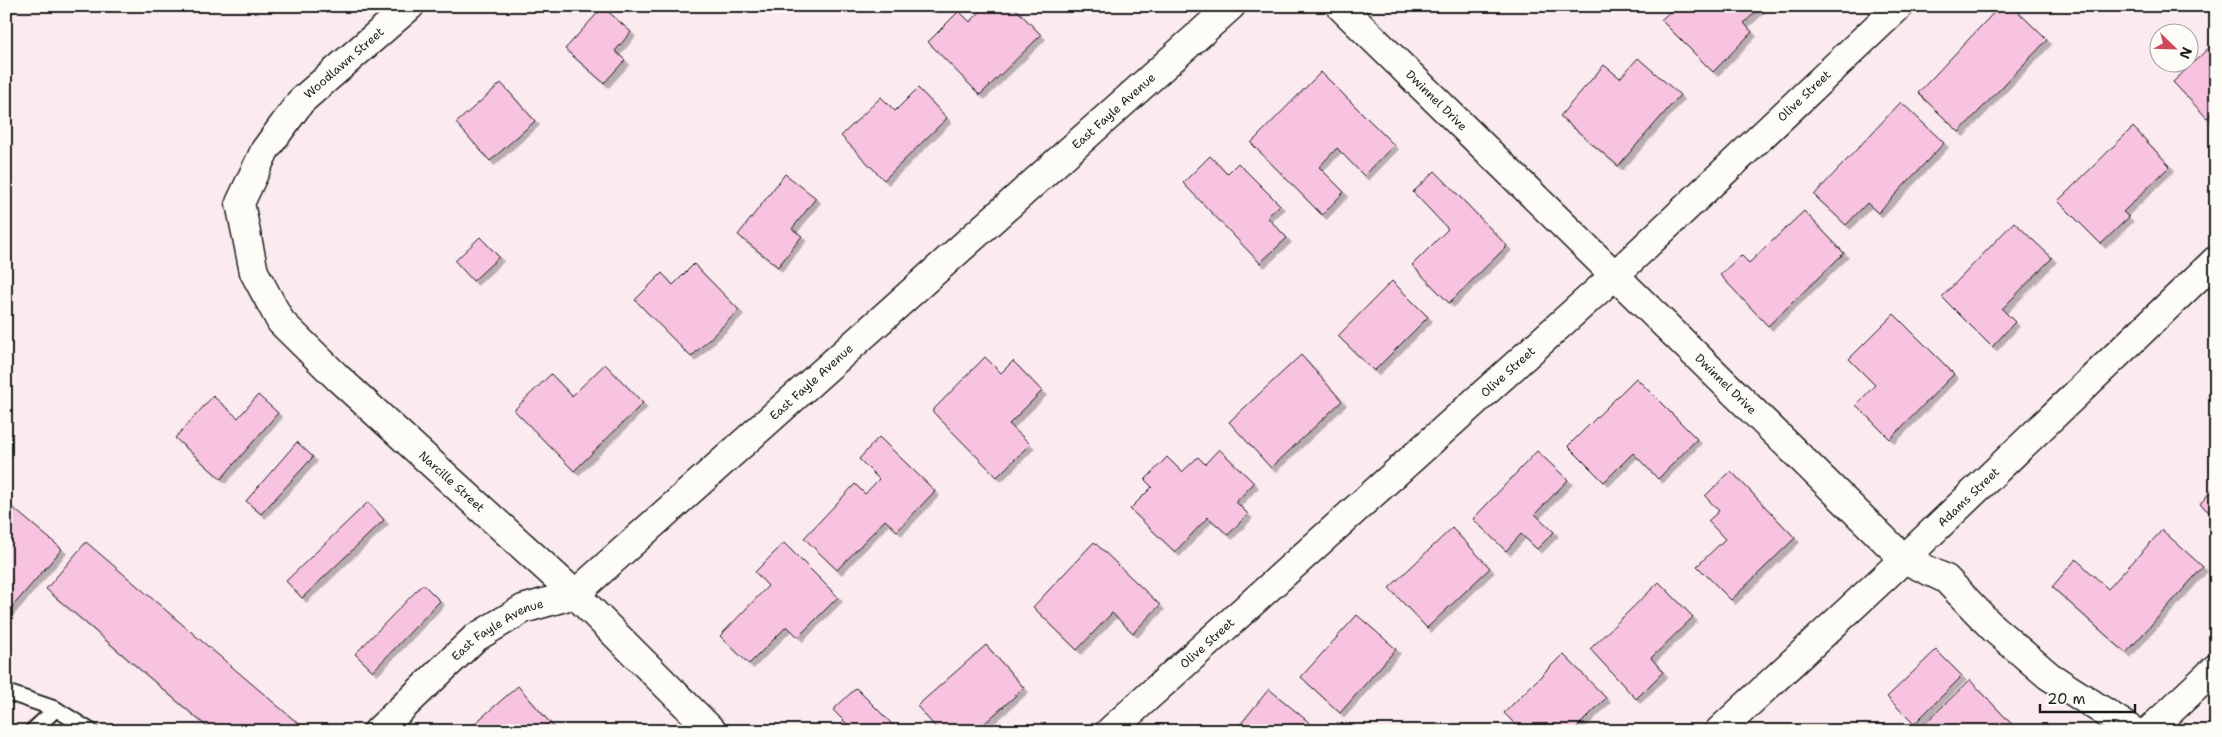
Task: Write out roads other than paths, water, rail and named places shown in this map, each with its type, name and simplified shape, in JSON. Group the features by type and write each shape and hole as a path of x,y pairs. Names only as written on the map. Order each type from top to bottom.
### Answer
{"street":[{"name":"Woodlawn Street","path":"240,203 265,150 301,101 410,6"},
{"name":"East Fayle Avenue","path":"378,731 475,638 523,609 575,594 1231,6"},
{"name":"Dwinnel Drive","path":"1340,6 1904,559 1946,579 1993,628 2049,676 2134,731"},
{"name":"Olive Street","path":"1110,731 1614,276 1899,6"},
{"name":"Narcille Street","path":"240,203 254,272 282,322 338,378 575,594 712,731"},
{"name":"Adams Street","path":"1719,731 1904,559 2216,260"},
{"path":"2149,731 2216,668"}],"lane":[{"path":"6,692 56,709 91,731"},
{"path":"32,731 56,709"}]}
